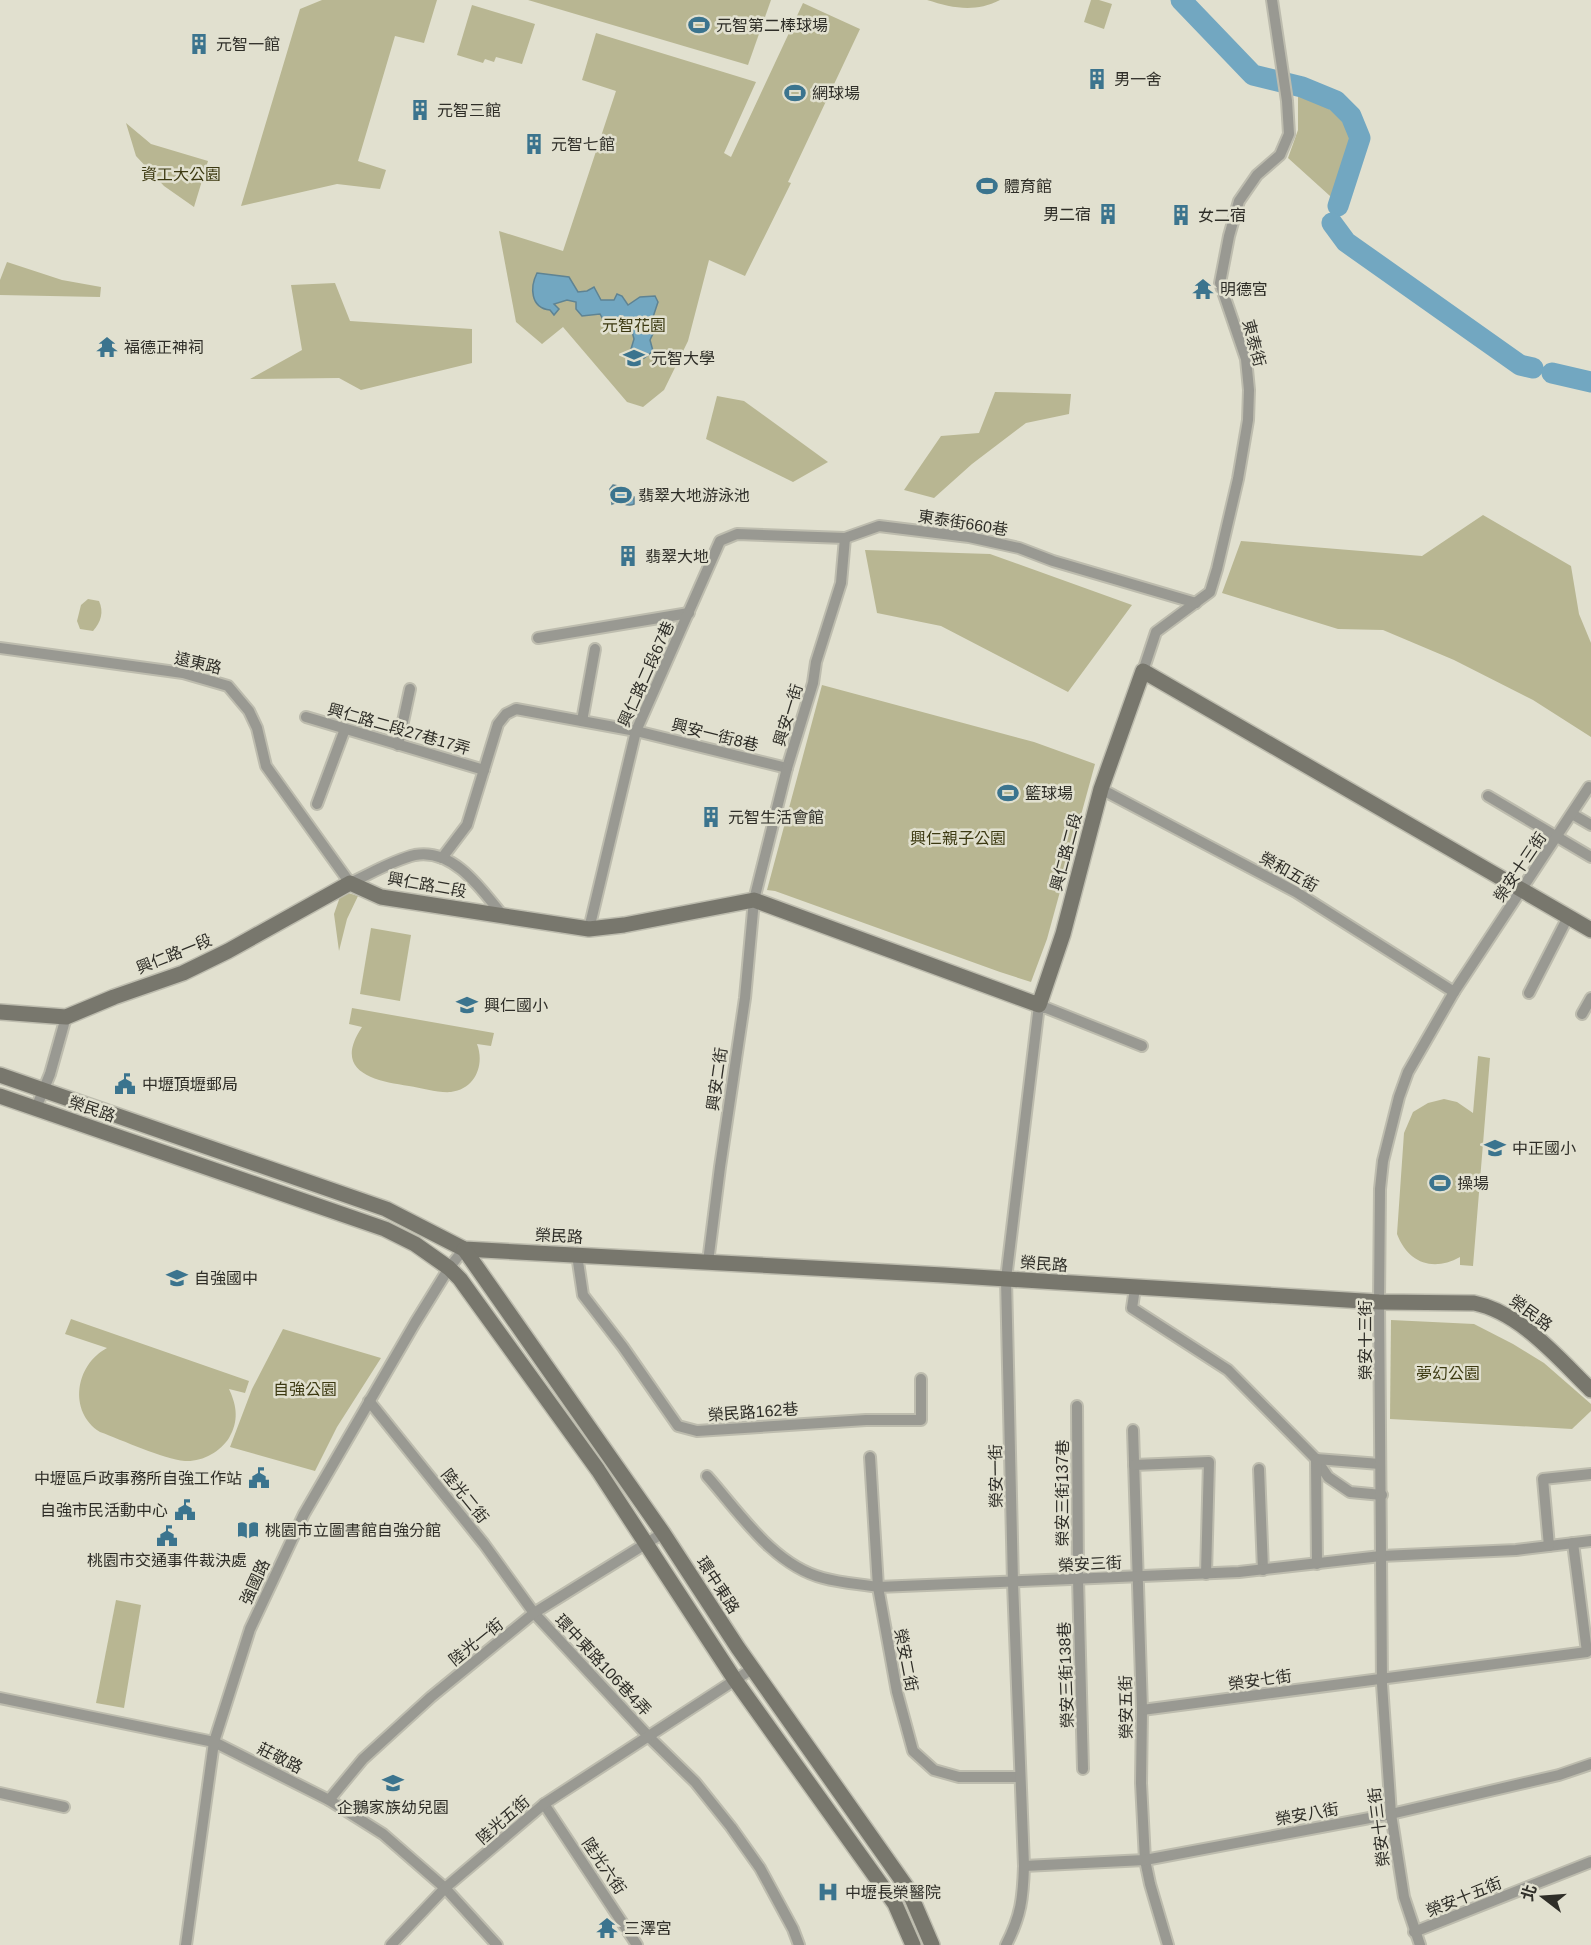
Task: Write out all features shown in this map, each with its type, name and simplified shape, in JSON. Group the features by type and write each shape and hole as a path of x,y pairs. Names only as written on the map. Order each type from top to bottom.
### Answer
{"street":[{"name":"東泰街","path":"1143,671 1156,632 1210,592 1238,479 1248,420 1249,390 1246,359 1220,283 1229,236 1239,201 1257,175 1280,155 1289,134 1287,101 1272,0"},
{"name":"東泰街660巷","path":"720,541 737,534 845,538 879,526 969,537 1019,548 1053,561 1196,603"},
{"name":"興安一街","path":"754,900 787,768 813,683 816,662 841,583 845,538"},
{"name":"興仁路二段67巷","path":"589,929 636,731 720,541"},
{"path":"538,639 689,613"},
{"name":"遠東路","path":"0,648 183,673 228,686 249,711 257,728 266,766 350,883"},
{"path":"582,721 596,649"},
{"path":"1143,671 1591,930"},
{"name":"興仁路二段","path":"1039,1005 1063,934 1101,789 1143,671"},
{"path":"399,745 410,689"},
{"name":"興安一街8巷","path":"484,770 498,724 506,714 516,710 636,731 787,768"},
{"name":"興仁路二段27巷17弄","path":"306,717 484,770"},
{"path":"316,804 345,729"},
{"path":"442,858 467,825 484,770"},
{"name":"榮安十三街","path":"1420,1945 1404,1897 1390,1814 1382,1678 1380,1189 1383,1161 1399,1097 1408,1072 1455,992 1589,787"},
{"name":"榮和五街","path":"1101,789 1296,892 1455,992"},
{"path":"1488,796 1591,857"},
{"path":"1572,814 1591,825"},
{"name":"興仁路二段","path":"350,883 416,855 442,858 451,862 473,880 503,916"},
{"name":"興仁路二段","path":"350,883 381,897 589,929 624,926 754,900"},
{"name":"興仁路一段","path":"0,1012 66,1017 114,997 183,973 350,883"},
{"path":"754,900 1039,1005 1142,1046"},
{"name":"興安二街","path":"708,1262 745,998 754,900"},
{"path":"1529,993 1568,917"},
{"path":"1582,1014 1591,998"},
{"name":"榮安一街","path":"1006,1945 1017,1923 1021,1907 1024,1866 1013,1583 1006,1279 1039,1005"},
{"path":"36,1108 66,1017"},
{"name":"榮民路","path":"0,1075 386,1209 464,1249 1380,1302 1474,1303 1489,1306 1508,1315 1546,1346 1591,1390"},
{"name":"榮民路","path":"0,1096 385,1229 415,1244 449,1268"},
{"path":"464,1249 449,1268 492,1322 598,1470 735,1680 895,1904 913,1945"},
{"name":"環中東路","path":"464,1249 663,1533 752,1669 908,1889 932,1945"},
{"name":"榮民路162巷","path":"577,1255 583,1295 624,1347 678,1426 697,1431 866,1420 921,1420 921,1379"},
{"name":"強國路","path":"186,1945 214,1742 250,1629 304,1514 449,1268"},
{"path":"1135,1288 1132,1308 1228,1370 1316,1459 1328,1477 1350,1492 1382,1495"},
{"name":"陸光二街","path":"369,1401 484,1544 534,1613"},
{"name":"榮安三街137巷","path":"1077,1406 1078,1579"},
{"name":"榮安五街","path":"1133,1431 1142,1710 1141,1783 1145,1860 1168,1945"},
{"name":"榮安二街","path":"870,1457 878,1587 897,1692 914,1751 934,1770 959,1777 1020,1777"},
{"path":"1316,1459 1380,1464"},
{"path":"1316,1459 1317,1564"},
{"path":"1134,1465 1209,1462 1206,1574"},
{"path":"1259,1469 1263,1570"},
{"path":"1549,1546 1543,1479 1591,1474"},
{"name":"榮安三街","path":"707,1476 782,1557 822,1578 878,1587 1206,1574 1263,1570 1382,1556 1516,1550 1591,1540"},
{"name":"陸光一街","path":"329,1800 363,1759 431,1697 534,1613 663,1533"},
{"name":"榮安七街","path":"1142,1710 1587,1652 1574,1543"},
{"name":"榮安三街138巷","path":"1078,1579 1083,1769"},
{"name":"環中東路106巷4弄","path":"534,1613 694,1782 731,1827 760,1868 793,1929 799,1945"},
{"name":"陸光五街","path":"391,1945 445,1888 544,1804 752,1669"},
{"name":"莊敬路","path":"0,1698 214,1742 329,1800 383,1834 445,1888 497,1945"},
{"name":"榮安八街","path":"1024,1866 1145,1860 1390,1814 1559,1775 1591,1764"},
{"path":"0,1793 64,1806"},
{"name":"陸光六街","path":"544,1804 638,1945"},
{"name":"榮安十五街","path":"1414,1932 1591,1862"}],"green space":[{"path":"322,0 437,0 424,43 395,36 358,161 386,170 380,189 337,184 241,206 300,9"},
{"path":"528,0 771,0 748,65"},
{"path":"927,0 1000,0 981,7 963,8"},
{"path":"1091,0 1112,4 1104,29 1084,22"},
{"name":"元智花園","path":"803,3 860,29 788,182 791,183 745,276 709,260 688,341 664,390 643,407 627,402 563,327 542,344 516,322 499,231 563,251 616,91 582,80 596,33 756,82 724,153 731,157"},
{"path":"472,5 535,24 522,64 496,57 494,62 485,59 483,63 457,55"},
{"path":"1298,93 1352,121 1351,171 1340,205 1288,158 1298,130"},
{"name":"資工大公園","path":"126,123 151,144 208,161 194,207 164,186 136,156"},
{"path":"7,262 62,280 101,287 100,297 0,295 0,280"},
{"path":"335,283 350,321 472,329 472,363 361,390 339,378 250,379 302,350 291,285"},
{"path":"995,392 1071,394 1069,414 1026,423 972,464 934,498 904,490 941,436 979,433"},
{"path":"717,396 744,401 828,462 793,482 706,439"},
{"path":"1483,515 1571,566 1579,614 1591,643 1591,737 1533,700 1454,660 1383,630 1338,629 1222,593 1241,541 1422,556"},
{"path":"865,550 990,554 1132,605 1068,692 941,626 877,613"},
{"path":"88,599 99,601 101,609 100,620 93,631 80,629 77,621 81,605"},
{"name":"興仁親子公園","path":"822,685 1034,742 1095,764 1047,939 1031,982 767,890"},
{"path":"342,891 358,896 347,919 339,951 334,914"},
{"path":"371,928 411,935 400,1001 360,994"},
{"path":"352,1008 494,1033 491,1046 477,1044 479,1068 472,1081 459,1090 441,1092 383,1081 361,1072 354,1064 352,1054 354,1042 362,1027 349,1024"},
{"name":"操場","path":"1478,1056 1490,1058 1473,1266 1460,1265 1460,1257 1440,1264 1422,1262 1408,1252 1397,1234 1404,1133 1413,1112 1428,1103 1444,1099 1457,1102 1473,1113"},
{"path":"71,1319 249,1381 245,1393 229,1389 234,1401 236,1420 229,1438 216,1452 204,1458 185,1461 154,1453 100,1432 83,1413 80,1389 82,1377 88,1365 107,1348 65,1334"},
{"name":"夢幻公園","path":"1391,1320 1474,1324 1544,1363 1591,1404 1591,1411 1572,1429 1390,1419"},
{"name":"自強公園","path":"283,1329 381,1358 337,1427 315,1471 230,1447 252,1389"},
{"path":"116,1600 141,1605 124,1708 96,1703"}],"water":[{"path":"537,273 569,277 578,292 594,287 601,300 614,300 617,294 622,296 628,305 640,297 655,296 658,302 652,320 658,323 650,340 653,351 644,358 631,349 634,339 629,320 604,321 600,314 582,316 576,309 576,302 567,300 554,304 559,309 554,315 550,310 543,308 533,296 533,284"},
{"name":"翡翠大地游泳池","path":"613,485 634,497 634,504 612,504 610,489"}],"waterway":[{"path":"1181,0 1253,75 1302,87 1336,101 1351,116 1360,138 1338,206"},
{"path":"1332,223 1346,242 1520,365 1533,368"},
{"path":"1552,373 1591,382"}],"place":[{"name":"元智第二棒球場","path":"699,25"},
{"name":"元智一館","path":"199,44"},
{"name":"男一舍","path":"1097,79"},
{"name":"網球場","path":"795,93"},
{"name":"元智三館","path":"420,110"},
{"name":"元智七館","path":"534,144"},
{"name":"體育館","path":"987,186"},
{"name":"男二宿","path":"1108,214"},
{"name":"女二宿","path":"1181,215"},
{"name":"明德宮","path":"1203,289"},
{"name":"福德正神祠","path":"107,347"},
{"name":"元智大學","path":"634,358"},
{"name":"翡翠大地游泳池","path":"621,495"},
{"name":"翡翠大地","path":"628,556"},
{"name":"籃球場","path":"1008,793"},
{"name":"元智生活會館","path":"711,817"},
{"name":"興仁國小","path":"467,1005"},
{"name":"中壢頂壢郵局","path":"125,1084"},
{"name":"中正國小","path":"1495,1148"},
{"name":"操場","path":"1440,1183"},
{"name":"自強國中","path":"177,1278"},
{"name":"中壢區戶政事務所自強工作站","path":"259,1478"},
{"name":"自強市民活動中心","path":"185,1510"},
{"name":"桃園市立圖書館自強分館","path":"248,1530"},
{"name":"桃園市交通事件裁決處","path":"167,1536"},
{"name":"企鵝家族幼兒園","path":"393,1783"},
{"name":"中壢長榮醫院","path":"828,1892"},
{"name":"三澤宮","path":"607,1928"}]}
